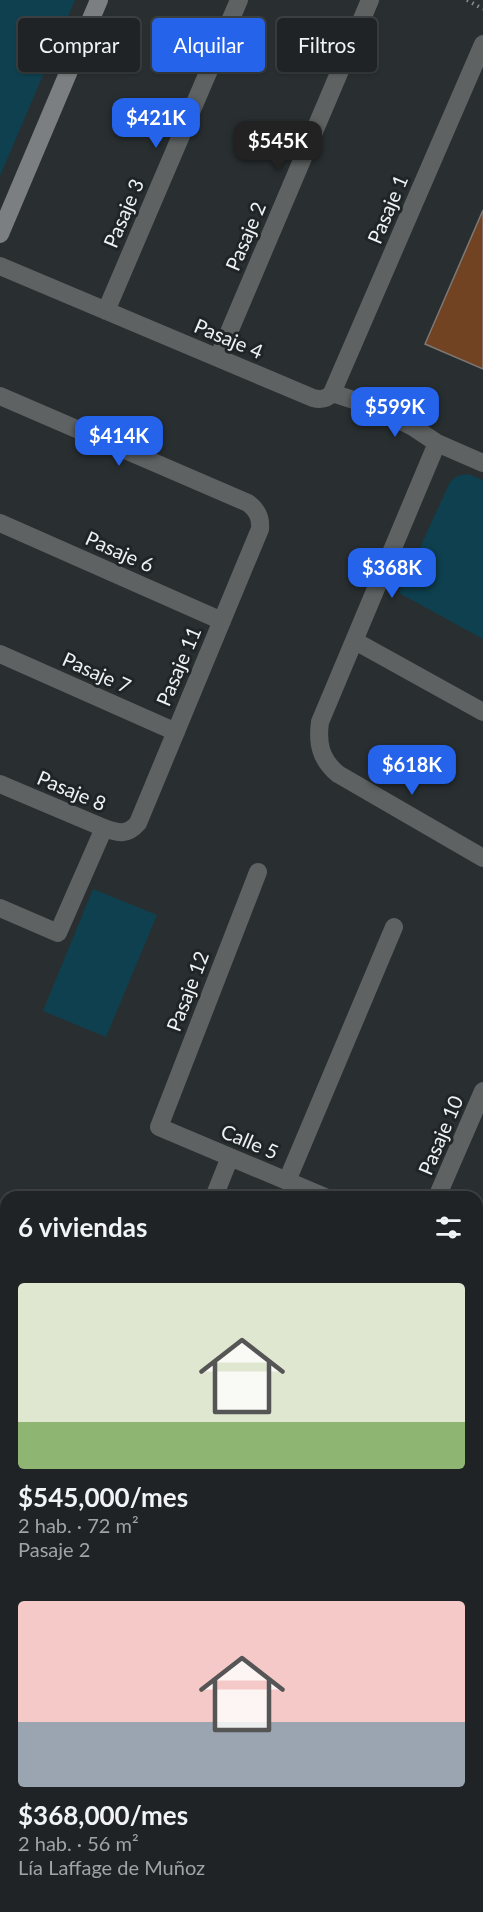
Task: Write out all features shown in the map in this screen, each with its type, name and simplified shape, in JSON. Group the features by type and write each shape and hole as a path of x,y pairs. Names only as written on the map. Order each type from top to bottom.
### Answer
{"street":[{"path":"0,234 99,0"},
{"name":"Pasaje 3","path":"106,311 238,0"},
{"name":"Pasaje 2","path":"218,358 370,0"},
{"name":"Pasaje 1","path":"332,393 483,44"},
{"name":"Pasaje 4","path":"0,266 313,398 324,399 332,393 369,405 413,427 437,443 483,463"},
{"name":"Pasaje 11","path":"0,396 248,503 258,514 260,528 222,621 138,823 127,832"},
{"path":"437,443 320,722 319,740 322,754 332,769 345,779 483,858"},
{"name":"Pasaje 6","path":"0,523 222,621"},
{"path":"355,641 483,712"},
{"name":"Pasaje 7","path":"0,654 176,732"},
{"name":"Pasaje 8","path":"0,784 104,828 120,834 127,832"},
{"path":"0,908 58,933 104,828"},
{"name":"Pasaje 12","path":"159,1127 258,872"},
{"path":"287,1181 394,927"},
{"name":"Pasaje 10","path":"440,1191 483,1091"},
{"name":"Calle 5","path":"159,1127 311,1191"},
{"path":"216,1191 230,1157"}],"path":[{"path":"467,0 483,9"}],"shaded area":[{"path":"0,0 75,0 67,18 18,18 18,72 44,72 0,176"},
{"path":"468,474 483,480 483,639 399,593 450,482 457,476"},
{"path":"93,889 157,915 106,1037 43,1011"}],"building":[{"path":"483,210 483,369 425,344"}]}
